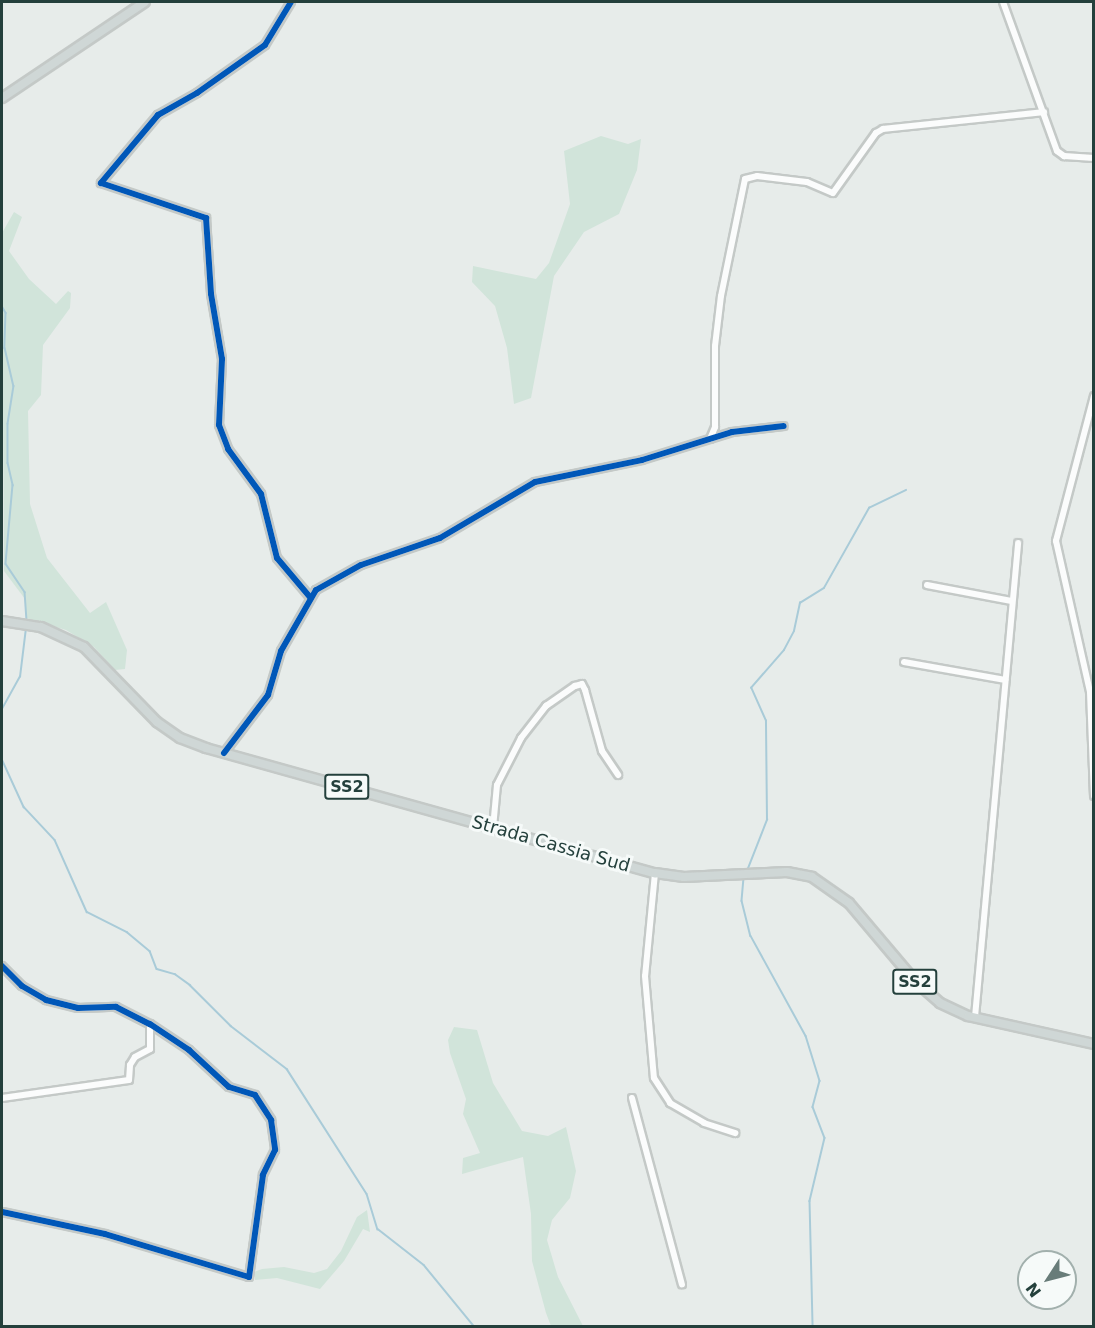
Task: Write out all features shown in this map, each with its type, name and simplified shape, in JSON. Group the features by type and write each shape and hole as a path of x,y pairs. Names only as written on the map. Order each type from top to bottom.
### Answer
{"main road":[{"path":"2,98 145,2"},
{"name":"Strada Cassia Sud","path":"2,621 41,627 69,638 96,657 167,730 224,753 655,873 684,877 799,874 829,887 849,903 928,993 975,1017 1094,1044"}],"street":[{"path":"291,2 265,45 197,93 158,115 101,183 206,218 211,294 222,359 219,425 228,449 261,494 277,558 310,597"},
{"path":"1003,2 1057,151 1064,156 1094,158"},
{"path":"710,439 715,427 715,346 721,297 745,179 757,176 807,182 833,193 876,133 883,129 1044,112"},
{"path":"1094,396 1056,541 1059,571 1090,692 1094,796"},
{"path":"224,753 268,695 281,651 310,597 361,566 440,538 535,482 564,479 741,430 784,426"},
{"path":"975,1017 1018,543"},
{"path":"927,585 1012,601"},
{"path":"904,662 1005,680"},
{"path":"493,828 497,785 521,738 546,706 582,684 602,751 618,776"},
{"path":"655,873 645,976 654,1078 670,1103 704,1124 735,1133"},
{"path":"2,966 22,986 46,1000 78,1008 116,1007 150,1024 189,1050 228,1087 255,1095 271,1120 275,1150 263,1175 249,1277 105,1234 2,1212"},
{"path":"2,1098 129,1080 130,1065 135,1057 150,1049 150,1024"},
{"path":"632,1098 682,1284"}],"green space":[{"path":"601,136 628,144 641,139 637,170 619,214 584,232 554,276 531,398 514,404 507,348 495,306 472,282 473,266 536,279 549,263 570,204 564,151"},
{"path":"14,212 22,217 9,251 29,279 56,304 68,291 71,293 70,308 43,345 41,395 28,411 30,504 47,558 90,613 106,602 127,650 125,669 115,670 94,647 66,630 26,618 25,599 4,571 2,233"},
{"path":"454,1027 477,1030 493,1083 522,1131 548,1136 566,1127 576,1171 570,1198 552,1220 547,1240 558,1277 583,1326 551,1326 546,1313 532,1261 531,1214 523,1157 462,1174 463,1158 480,1153 463,1114 466,1099 450,1053 448,1040"},
{"path":"367,1210 370,1232 363,1229 344,1261 320,1289 277,1278 255,1280 254,1272 262,1269 284,1267 314,1273 327,1269 341,1251 357,1217"}],"waterway":[{"path":"2,306 6,313 5,348 14,386 8,424 8,463 13,485 6,564 25,592 27,619"},
{"path":"747,871 767,820 766,721 751,688 784,650 794,631 800,603 824,588 869,508 906,490"},
{"path":"2,709 20,677 26,628"},
{"path":"2,759 24,807 55,840 87,912 127,932 150,951 157,969 175,974 190,985 231,1026 287,1069 367,1194 378,1229 424,1265 474,1326"},
{"path":"744,878 742,901 751,936 806,1036 820,1081 813,1107 825,1138 810,1201 813,1326"}],"cycle path":[{"path":"291,2 265,45 197,93 158,115 101,183 206,218 211,294 222,359 219,425 228,449 261,494 277,558 310,597"},
{"path":"224,753 268,695 281,651 316,590 361,565 440,538 535,482 642,460 732,432 784,426"},
{"path":"2,966 22,986 46,1000 78,1008 116,1007 150,1024 189,1050 229,1087 255,1095 271,1120 275,1150 263,1175 249,1277 105,1234 2,1212"}]}
